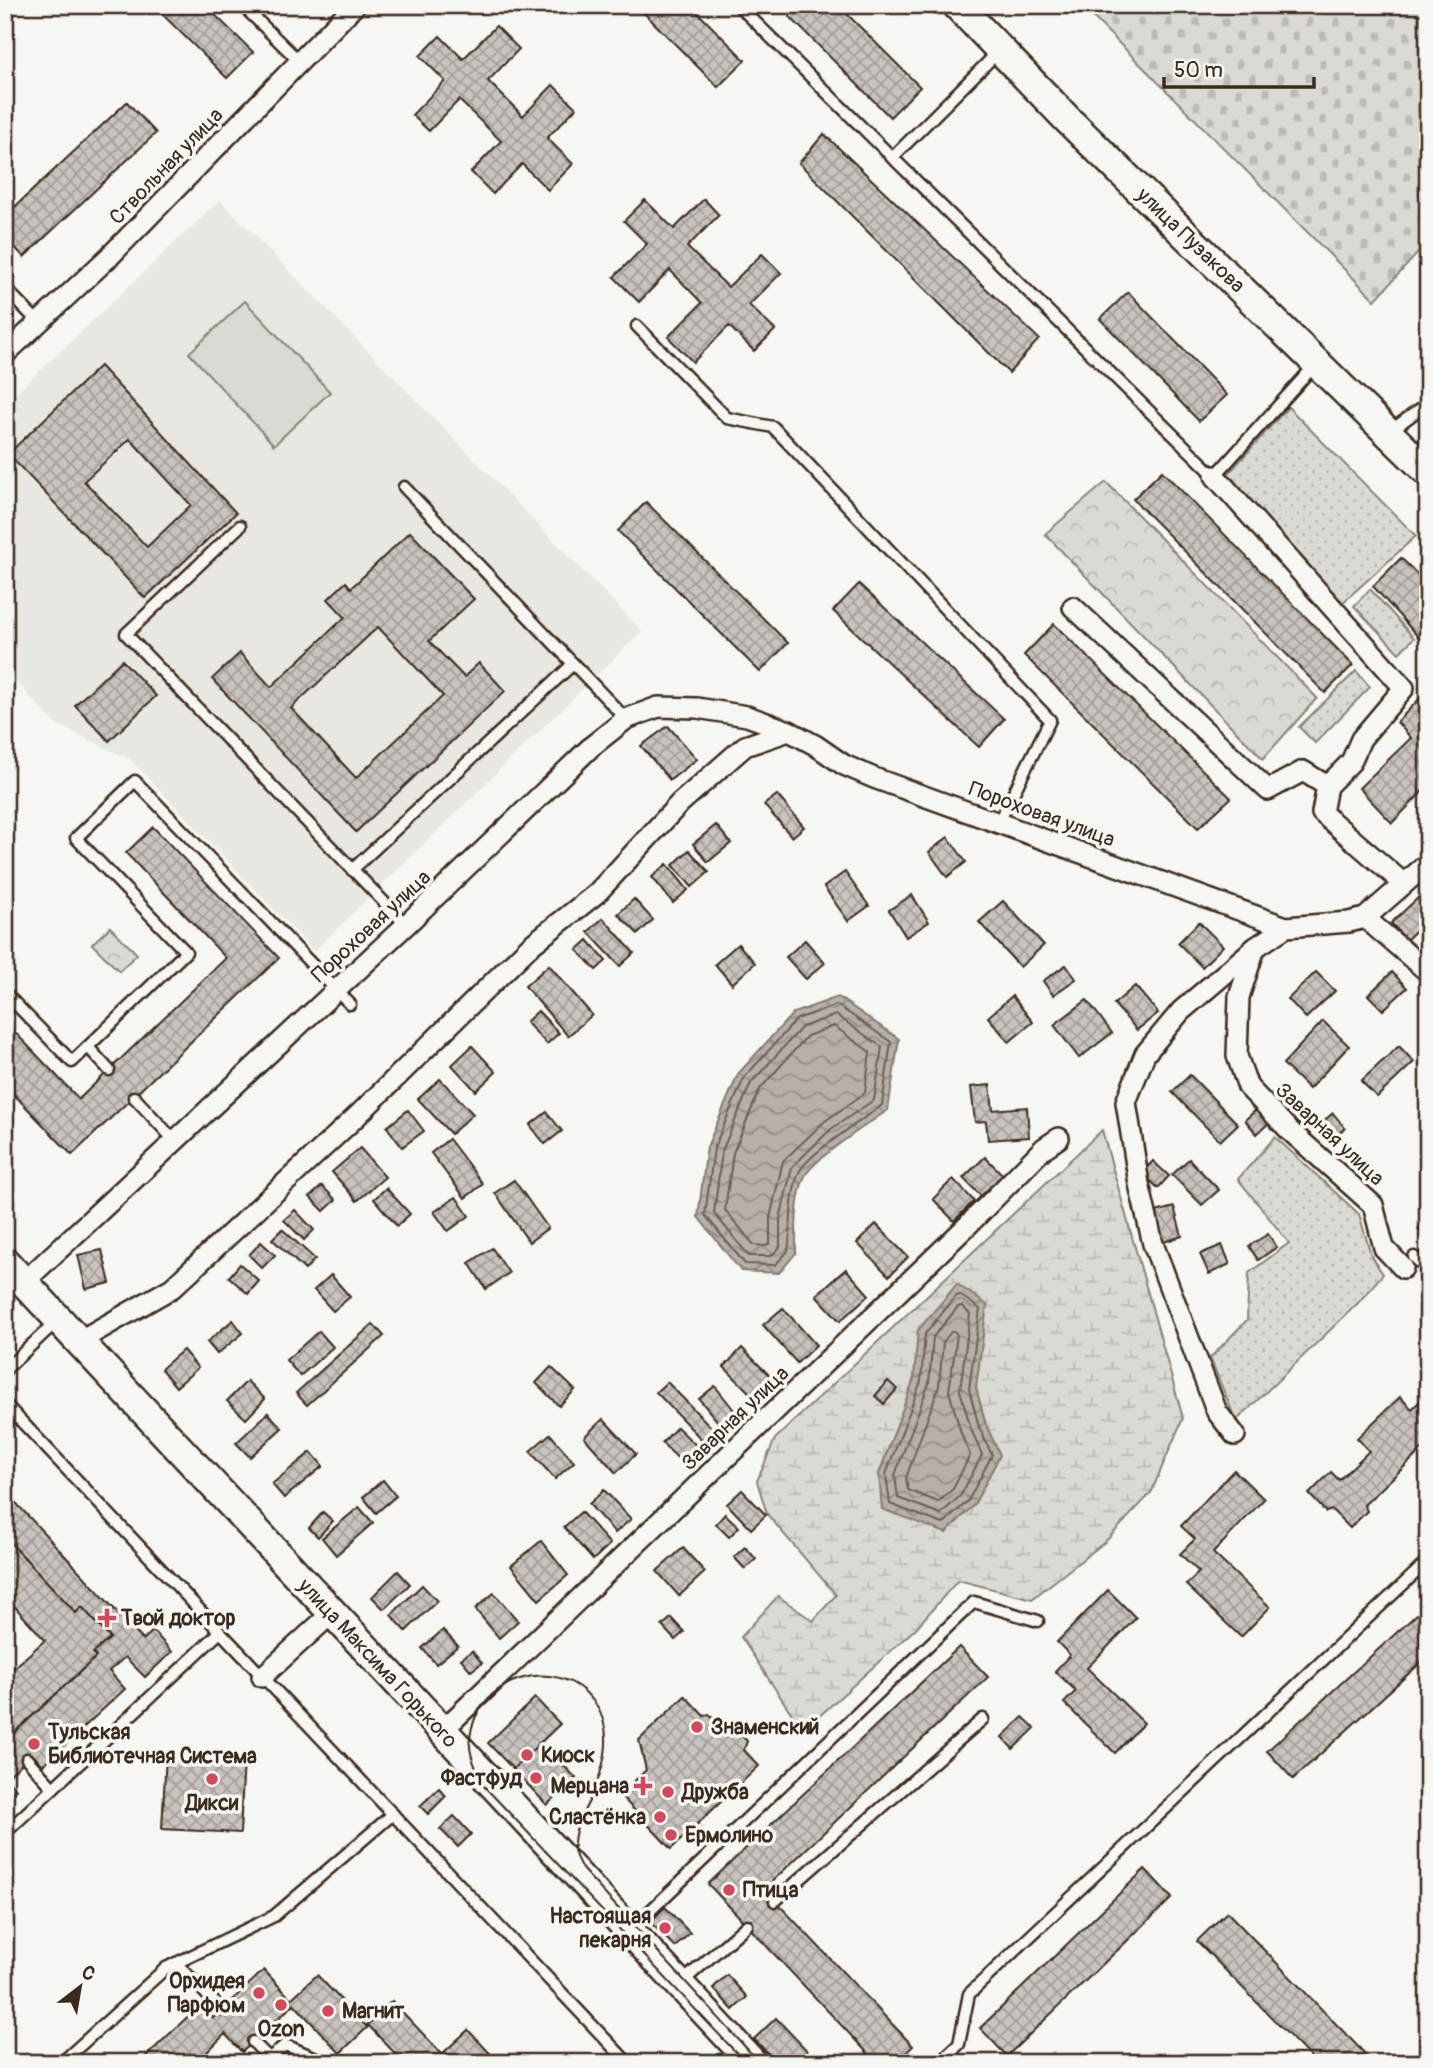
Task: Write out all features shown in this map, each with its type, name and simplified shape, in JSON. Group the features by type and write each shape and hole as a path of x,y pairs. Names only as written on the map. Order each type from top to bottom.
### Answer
{"main road":[{"name":"улица Пузакова","path":"957,5 1069,121 1428,472"},
{"name":"улица Максима Горького","path":"15,1272 753,2063"}],"street":[{"name":"Ствольная улица","path":"5,354 110,256 355,5"},
{"path":"1215,476 1404,688 1361,739 1351,762 1328,786 1322,813 1404,884"},
{"path":"1073,607 1268,790 1303,771 1328,786"},
{"name":"Пороховая улица","path":"15,1272 343,997 405,925 592,746 626,719 658,707 697,708 747,716 789,731 844,765 864,774 1286,927"},
{"path":"79,1341 172,1288 357,1116 530,946 597,893 680,803 745,746 789,731"},
{"path":"1235,1435 1217,1412 1153,1244 1139,1184 1125,1101 1145,1054 1181,1011 1256,947 1286,927 1349,922 1365,918 1428,863"},
{"path":"1365,918 1428,972"},
{"name":"Заварная улица","path":"1256,947 1239,998 1237,1056 1248,1087 1289,1130 1373,1205 1384,1248 1409,1263"},
{"name":"Заварная улица","path":"442,1731 949,1243 1044,1148 1059,1138"},
{"path":"262,1677 332,1613"}],"lane":[{"path":"242,5 300,62"},
{"path":"738,5 1215,476 1317,363"},
{"path":"892,158 1000,50"},
{"path":"5,288 39,323"},
{"path":"637,326 727,418 773,427 1050,720 999,822"},
{"path":"1388,432 1428,403"},
{"path":"404,487 626,719"},
{"path":"240,526 126,634 405,925"},
{"path":"352,870 572,664"},
{"path":"5,993 72,1062 186,952 76,838 135,781 343,997"},
{"path":"88,1046 109,1070"},
{"path":"134,1097 175,1140"},
{"path":"1409,1263 1428,1270"},
{"path":"5,1370 58,1319"},
{"path":"5,1404 628,2063"},
{"path":"939,2063 959,2044 969,1994 1428,1561"},
{"path":"629,1930 974,1602 1038,1621"},
{"path":"5,1833 219,1633"},
{"path":"775,1901 983,1719"},
{"path":"27,1759 53,1788"},
{"path":"61,2063 166,1968 274,1916 393,1814"},
{"path":"680,1984 747,1926"},
{"path":"176,1963 222,2010"},
{"path":"253,2042 267,2060 285,2045 328,2063"}],"shaded area":[{"path":"220,200 642,631 314,951 131,760 55,723 5,670 5,404"}],"green space":[{"path":"1081,5 1428,5 1428,242 1375,300"},
{"path":"245,301 330,392 274,445 189,353"},
{"path":"1288,407 1416,536 1340,605 1228,474"},
{"path":"1106,482 1317,698 1263,759 1045,534"},
{"path":"1370,589 1414,638 1399,653 1354,606"},
{"path":"1356,671 1370,687 1315,743 1299,727"},
{"path":"110,927 137,954 119,971 92,944"},
{"path":"1102,1130 1183,1418 1151,1493 1106,1541 1032,1599 958,1580 916,1628 803,1731 741,1637 778,1596 813,1621 836,1595 767,1514 757,1481 775,1439"},
{"path":"1275,1137 1359,1214 1372,1258 1383,1274 1358,1303 1236,1421 1210,1358 1247,1320 1249,1273 1289,1243 1238,1179"}],"water":[{"path":"838,997 899,1039 888,1110 829,1152 809,1170 799,1196 796,1253 779,1273 741,1271 698,1217 707,1147 738,1074 793,1013"},
{"path":"957,1284 987,1305 976,1388 986,1425 1000,1455 974,1505 946,1533 882,1509 879,1474 914,1378 918,1330"}],"building":[{"path":"153,5 205,5 253,52 227,78"},
{"path":"636,5 690,5 745,60 718,87"},
{"path":"800,5 838,5 920,87 890,117 789,16"},
{"path":"496,26 519,49 488,81 523,116 553,85 576,108 547,138 573,164 548,190 522,164 493,194 471,172 501,141 459,100 429,131 412,115 445,81 420,56 440,36 463,59"},
{"path":"127,102 156,133 24,257 5,237 5,216"},
{"path":"824,134 1039,339 1009,373 799,163"},
{"path":"704,199 719,215 687,247 728,287 762,254 781,273 749,305 775,330 754,351 729,326 693,362 668,337 702,303 670,270 639,302 614,277 647,244 624,221 645,200 674,229"},
{"path":"1128,292 1227,395 1199,421 1100,319"},
{"path":"100,366 236,513 145,598 8,454","holes":["130,439 191,505 147,547 84,481"]},
{"path":"1162,471 1353,665 1325,693 1133,499"},
{"path":"646,502 788,643 760,672 618,531"},
{"path":"410,532 474,599 429,641 464,677 479,663 505,691 356,832 212,679 240,653 271,687 345,617 328,599 346,582 351,588","holes":["378,627 443,696 356,778 291,708"]},
{"path":"1401,558 1428,585 1428,648 1373,586"},
{"path":"859,584 1004,719 979,747 833,611"},
{"path":"1054,624 1231,798 1198,828 1024,655"},
{"path":"122,660 156,696 109,741 75,705"},
{"path":"1428,690 1428,786 1392,823 1359,788 1411,738 1397,722"},
{"path":"668,726 697,759 670,780 641,746"},
{"path":"777,795 804,827 792,837 764,805"},
{"path":"716,825 731,843 708,862 693,844"},
{"path":"153,827 279,958 72,1155 5,1085 5,1022 79,1099 226,958 126,853"},
{"path":"948,837 966,862 947,877 929,852"},
{"path":"689,850 709,872 692,887 673,865"},
{"path":"667,864 688,890 673,903 652,877"},
{"path":"845,872 869,906 848,921 824,887"},
{"path":"912,895 929,922 906,937 889,910"},
{"path":"1419,897 1428,907 1428,919 1406,940 1391,923"},
{"path":"634,899 653,920 638,934 618,914"},
{"path":"1003,901 1044,945 1020,967 979,922"},
{"path":"603,918 634,953 620,966 588,932"},
{"path":"1199,922 1223,946 1202,967 1178,943"},
{"path":"588,940 606,961 596,970 577,950"},
{"path":"805,940 825,963 806,979 786,957"},
{"path":"738,944 755,963 732,984 715,964"},
{"path":"549,965 592,1015 568,1036 525,986"},
{"path":"1066,965 1076,979 1053,995 1043,981"},
{"path":"1316,972 1335,991 1306,1018 1288,999"},
{"path":"1392,972 1407,988 1383,1010 1368,995"},
{"path":"1135,986 1158,1013 1137,1030 1114,1004"},
{"path":"1012,996 1033,1022 1009,1042 988,1017"},
{"path":"1087,1000 1112,1033 1079,1058 1054,1025"},
{"path":"538,1011 559,1033 547,1044 526,1022"},
{"path":"1323,1021 1349,1046 1309,1089 1283,1064"},
{"path":"472,1046 496,1072 476,1091 452,1065"},
{"path":"1399,1046 1414,1062 1377,1097 1361,1081"},
{"path":"1190,1075 1238,1124 1220,1141 1172,1092"},
{"path":"440,1079 473,1114 451,1134 418,1099"},
{"path":"990,1085 993,1110 1027,1107 1029,1137 988,1140 986,1121 975,1122 971,1087"},
{"path":"1258,1108 1270,1122 1257,1134 1245,1120"},
{"path":"408,1110 424,1131 402,1147 387,1127"},
{"path":"547,1112 562,1131 545,1144 530,1125"},
{"path":"1333,1113 1345,1128 1332,1139 1319,1125"},
{"path":"449,1139 483,1184 465,1198 431,1153"},
{"path":"360,1148 385,1177 357,1201 332,1172"},
{"path":"985,1157 1004,1176 982,1197 963,1178"},
{"path":"1189,1159 1219,1190 1202,1205 1172,1175"},
{"path":"1153,1161 1169,1176 1158,1188 1142,1173"},
{"path":"953,1179 974,1201 954,1221 933,1199"},
{"path":"514,1180 548,1228 529,1242 495,1193"},
{"path":"322,1186 336,1200 324,1211 310,1197"},
{"path":"386,1188 410,1214 397,1226 374,1199"},
{"path":"456,1197 469,1216 448,1231 434,1212"},
{"path":"1174,1207 1182,1236 1158,1244 1149,1214"},
{"path":"295,1210 314,1230 304,1240 284,1220"},
{"path":"1428,1220 1428,1239 1418,1229"},
{"path":"876,1224 908,1257 889,1276 857,1243"},
{"path":"282,1229 315,1259 305,1270 272,1239"},
{"path":"1268,1234 1277,1247 1258,1260 1249,1246"},
{"path":"261,1242 275,1255 262,1268 249,1255"},
{"path":"1222,1245 1230,1264 1209,1274 1200,1254"},
{"path":"492,1248 509,1273 486,1289 469,1263"},
{"path":"102,1250 110,1283 86,1289 78,1255"},
{"path":"240,1264 259,1281 248,1294 229,1277"},
{"path":"846,1269 869,1295 840,1321 816,1295"},
{"path":"331,1275 350,1297 333,1311 314,1290"},
{"path":"783,1308 816,1345 797,1363 763,1325"},
{"path":"233,1320 243,1333 217,1354 207,1342"},
{"path":"373,1324 384,1336 307,1405 296,1393"},
{"path":"319,1331 333,1347 300,1376 286,1360"},
{"path":"742,1348 773,1379 754,1397 724,1367"},
{"path":"183,1350 198,1368 176,1387 161,1369"},
{"path":"551,1367 575,1390 559,1406 536,1383"},
{"path":"247,1381 265,1399 246,1419 227,1401"},
{"path":"888,1381 897,1389 884,1404 875,1396"},
{"path":"667,1382 717,1433 706,1444 656,1392"},
{"path":"715,1386 738,1415 723,1428 699,1399"},
{"path":"1428,1393 1428,1444 1364,1505 1367,1511 1350,1528 1332,1510 1326,1512 1309,1494 1331,1472 1339,1480 1369,1451 1357,1438 1400,1397 1412,1409"},
{"path":"268,1413 282,1428 250,1457 236,1443"},
{"path":"603,1419 636,1454 616,1473 584,1437"},
{"path":"677,1427 704,1453 689,1469 662,1443"},
{"path":"550,1434 574,1462 555,1479 530,1451"},
{"path":"311,1452 323,1466 284,1498 272,1484"},
{"path":"1234,1470 1264,1499 1213,1553 1270,1607 1241,1637 1186,1585 1199,1572 1180,1554 1195,1539 1181,1526"},
{"path":"383,1480 396,1496 376,1513 363,1497"},
{"path":"604,1490 631,1519 615,1533 589,1504"},
{"path":"742,1490 766,1515 751,1529 727,1504"},
{"path":"5,1491 143,1640 153,1631 172,1652 145,1677 125,1657 109,1671 125,1689 43,1765 32,1754 6,1778 16,1789 5,1799 5,1741 96,1657 93,1653 110,1638 82,1607 76,1613 5,1537"},
{"path":"359,1507 373,1523 336,1555 322,1538"},
{"path":"323,1512 333,1521 318,1537 309,1528"},
{"path":"581,1512 610,1544 593,1560 564,1527"},
{"path":"725,1514 739,1527 729,1537 716,1524"},
{"path":"5,1537 76,1613 82,1607 110,1638 93,1653 96,1657 5,1741 5,1676 45,1640 5,1596"},
{"path":"541,1541 568,1575 539,1600 511,1566"},
{"path":"745,1547 756,1559 745,1569 734,1557"},
{"path":"683,1548 705,1572 679,1596 657,1571"},
{"path":"398,1571 410,1584 384,1609 372,1597"},
{"path":"422,1585 437,1601 406,1631 391,1615"},
{"path":"1108,1590 1136,1618 1087,1668 1144,1723 1115,1753 1064,1703 1076,1691 1055,1671 1070,1655 1057,1642"},
{"path":"494,1593 518,1621 499,1638 475,1609"},
{"path":"1428,1604 1428,1656 1293,1779 1267,1751"},
{"path":"671,1618 684,1632 675,1640 662,1626"},
{"path":"443,1630 458,1646 436,1664 422,1648"},
{"path":"959,1647 988,1677 764,1889 913,2046 895,2063 877,2063 708,1884"},
{"path":"472,1651 482,1663 471,1671 461,1659"},
{"path":"685,1696 704,1716 709,1714 725,1731 734,1728 747,1741 744,1750 759,1766 671,1849 620,1795 646,1770 639,1740"},
{"path":"535,1698 560,1724 513,1769 488,1743"},
{"path":"1023,1717 1035,1728 1013,1749 1002,1737"},
{"path":"541,1742 576,1778 547,1805 513,1769"},
{"path":"166,1754 244,1759 240,1833 162,1829"},
{"path":"439,1788 446,1796 428,1814 420,1806"},
{"path":"454,1816 471,1834 458,1847 440,1829"},
{"path":"1145,1869 1172,1898 1007,2056 980,2028"},
{"path":"665,1907 690,1933 675,1947 650,1922"},
{"path":"1227,1912 1374,2063 1316,2063 1197,1941"},
{"path":"264,1970 291,1999 317,1975 366,2026 392,2001 442,2054 468,2030 499,2063 455,2063 445,2052 433,2063 404,2063 369,2026 340,2053 294,2004 242,2052 225,2034 196,2063 139,2063 200,2005 213,2018"},
{"path":"727,1975 747,1997 733,2010 713,1988"},
{"path":"776,2018 816,2060 812,2063 777,2063 754,2039"}],"tram line":[{"path":"746,2063 482,1784 472,1756 470,1738 476,1717 487,1700 502,1687 521,1679 541,1676 560,1678 579,1687 594,1702 605,1726 606,1750 600,1775 576,1832 574,1847 577,1860 582,1869 760,2063"}],"place":[{"name":"Твой доктор","path":"107,1618"},
{"name":"Знаменский","path":"697,1727"},
{"name":"Тульская Библиотечная Система","path":"34,1744"},
{"name":"Киоск","path":"527,1755"},
{"name":"Фастфуд","path":"536,1778"},
{"name":"Дикси","path":"212,1779"},
{"name":"Мерцана","path":"643,1786"},
{"name":"Дружба","path":"668,1792"},
{"name":"Сластёнка","path":"660,1817"},
{"name":"Ермолино","path":"671,1835"},
{"name":"Птица","path":"729,1890"},
{"name":"Настоящая пекарня","path":"665,1928"},
{"name":"Орхидея Парфюм","path":"259,1993"},
{"name":"Ozon","path":"281,2005"},
{"name":"Магнит","path":"328,2011"}]}
